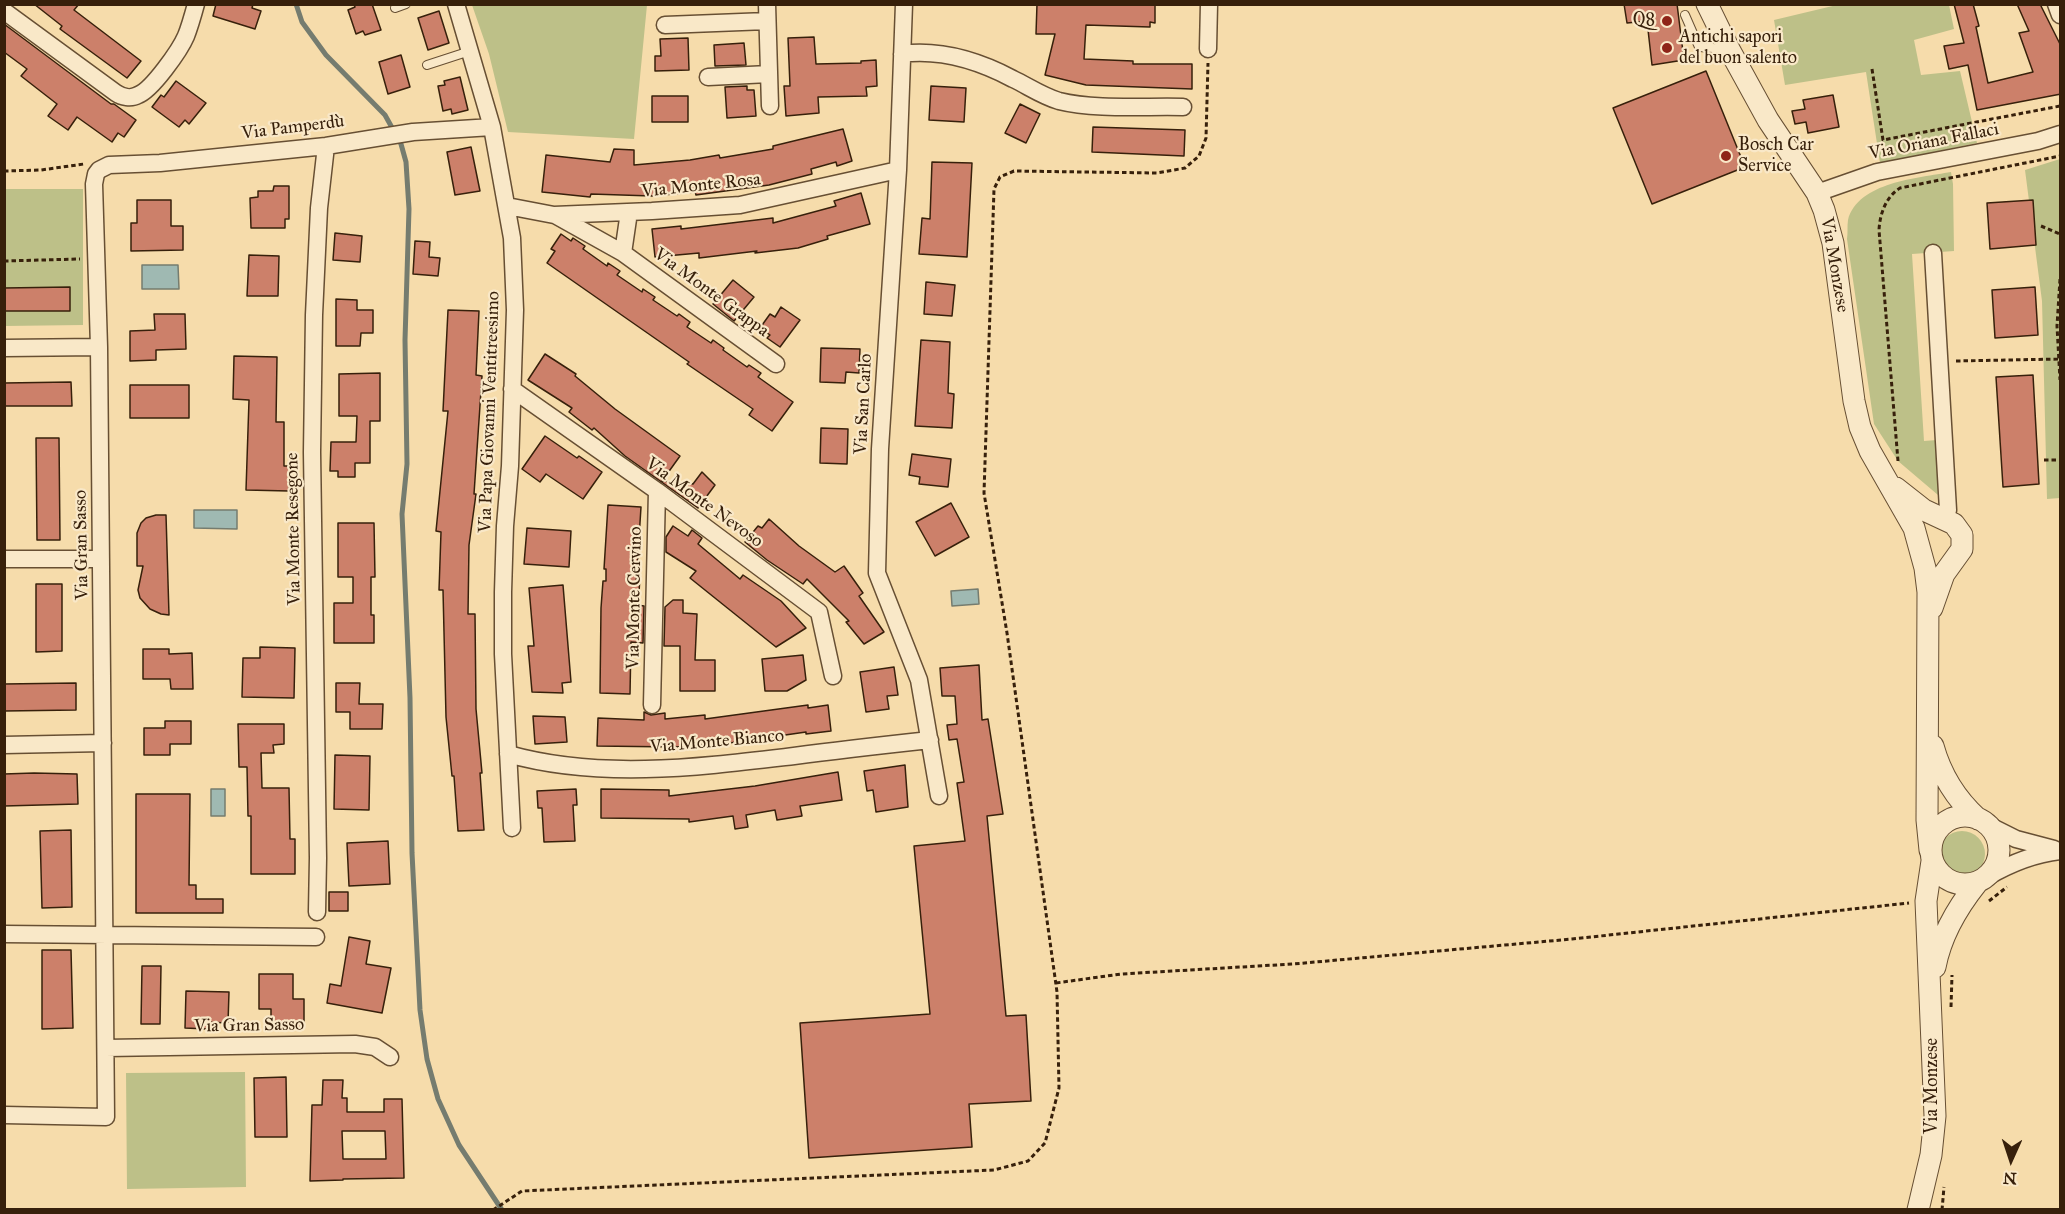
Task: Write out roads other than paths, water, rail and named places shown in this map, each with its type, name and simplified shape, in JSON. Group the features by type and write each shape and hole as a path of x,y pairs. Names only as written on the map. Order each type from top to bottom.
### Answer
{"street":[{"path":"4,11 116,93 122,97 131,97 144,92 170,61 186,35 196,4"},
{"name":"Via Papa Giovanni Ventitreesimo","path":"456,4 492,127 512,238 514,280 512,389 503,592 512,828"},
{"name":"Via San Carlo","path":"904,4 898,170 880,449 877,573 919,680 939,796"},
{"path":"1208,49 1209,4"},
{"name":"Via Monzese","path":"1707,4 1768,120 1816,193 1824,210 1831,233 1854,401 1860,427 1870,451 1893,473 1907,498 1924,510 1957,526 1962,535 1962,549 1944,574 1929,621"},
{"path":"2056,4 2061,15"},
{"path":"665,25 767,13 770,106"},
{"path":"902,54 938,54 968,60 1002,73 1050,98 1070,103 1183,107"},
{"path":"708,77 769,74"},
{"name":"Via Pamperdù","path":"99,170 109,165 160,163 326,146 406,133 492,127"},
{"name":"Via Oriana Fallaci","path":"1816,193 1859,177 1887,170 2038,141 2061,134"},
{"name":"Via Monte Resegone","path":"317,912 312,452 315,279 319,208 326,146"},
{"name":"Via Gran Sasso","path":"4,1115 106,1117 99,347 94,179 99,170"},
{"name":"Via Monte Rosa","path":"507,206 554,215 740,205 898,170"},
{"path":"622,254 629,212"},
{"name":"Via Monte Grappa","path":"554,215 622,254 776,364"},
{"path":"1933,253 1948,510 1945,519 1936,519 1926,524 1920,533 1920,546 1928,559 1937,563 1947,563 1955,558"},
{"path":"4,348 99,347"},
{"name":"Via Monte Nevoso","path":"512,389 657,491 819,612 832,676"},
{"name":"Via Monzese","path":"1893,473 1920,546 1928,592 1929,621 1927,820 1931,856 1926,902 1935,1098 1934,1136 1918,1209"},
{"name":"Via Monte Cervino","path":"652,705 657,491"},
{"path":"4,559 101,559"},
{"name":"Via Monzese","path":"1928,713 1931,741 1942,771 1958,798 1983,822"},
{"name":"Via Monte Bianco","path":"508,754 558,765 596,768 664,768 727,764 930,740"},
{"path":"4,745 103,743"},
{"path":"1967,816 2016,839 2061,850 2023,859 1982,880 1966,885 1955,884 1945,879 1937,871 1931,856 1932,839 1937,829 1955,817 1967,816"},
{"path":"1982,880 1994,868 1999,857 1999,846 1995,834 1983,822"},
{"name":"Via Monzese","path":"1931,998 1941,942 1953,917 1982,880"},
{"path":"4,934 316,937"},
{"name":"Via Gran Sasso","path":"106,1048 355,1044 375,1047 390,1057"}],"lane":[{"path":"395,8 406,4"},
{"path":"1685,15 1699,46 1729,49"},
{"path":"427,65 471,51"}],"water":[{"path":"142,265 178,265 179,289 142,289"},
{"path":"194,510 237,510 237,529 194,528"},
{"path":"978,589 979,604 952,606 951,591"},
{"path":"211,789 225,789 225,816 211,816"}],"waterway":[{"path":"296,4 302,22 326,55 385,115 401,144 406,162 409,209 405,340 407,464 402,514 410,698 412,853 420,1010 427,1059 438,1099 459,1145 502,1210"}],"place":[{"name":"Q8","path":"1667,21"},
{"name":"Antichi sapori del buon salento","path":"1667,48"},
{"name":"Bosch Car Service","path":"1726,156"}]}
